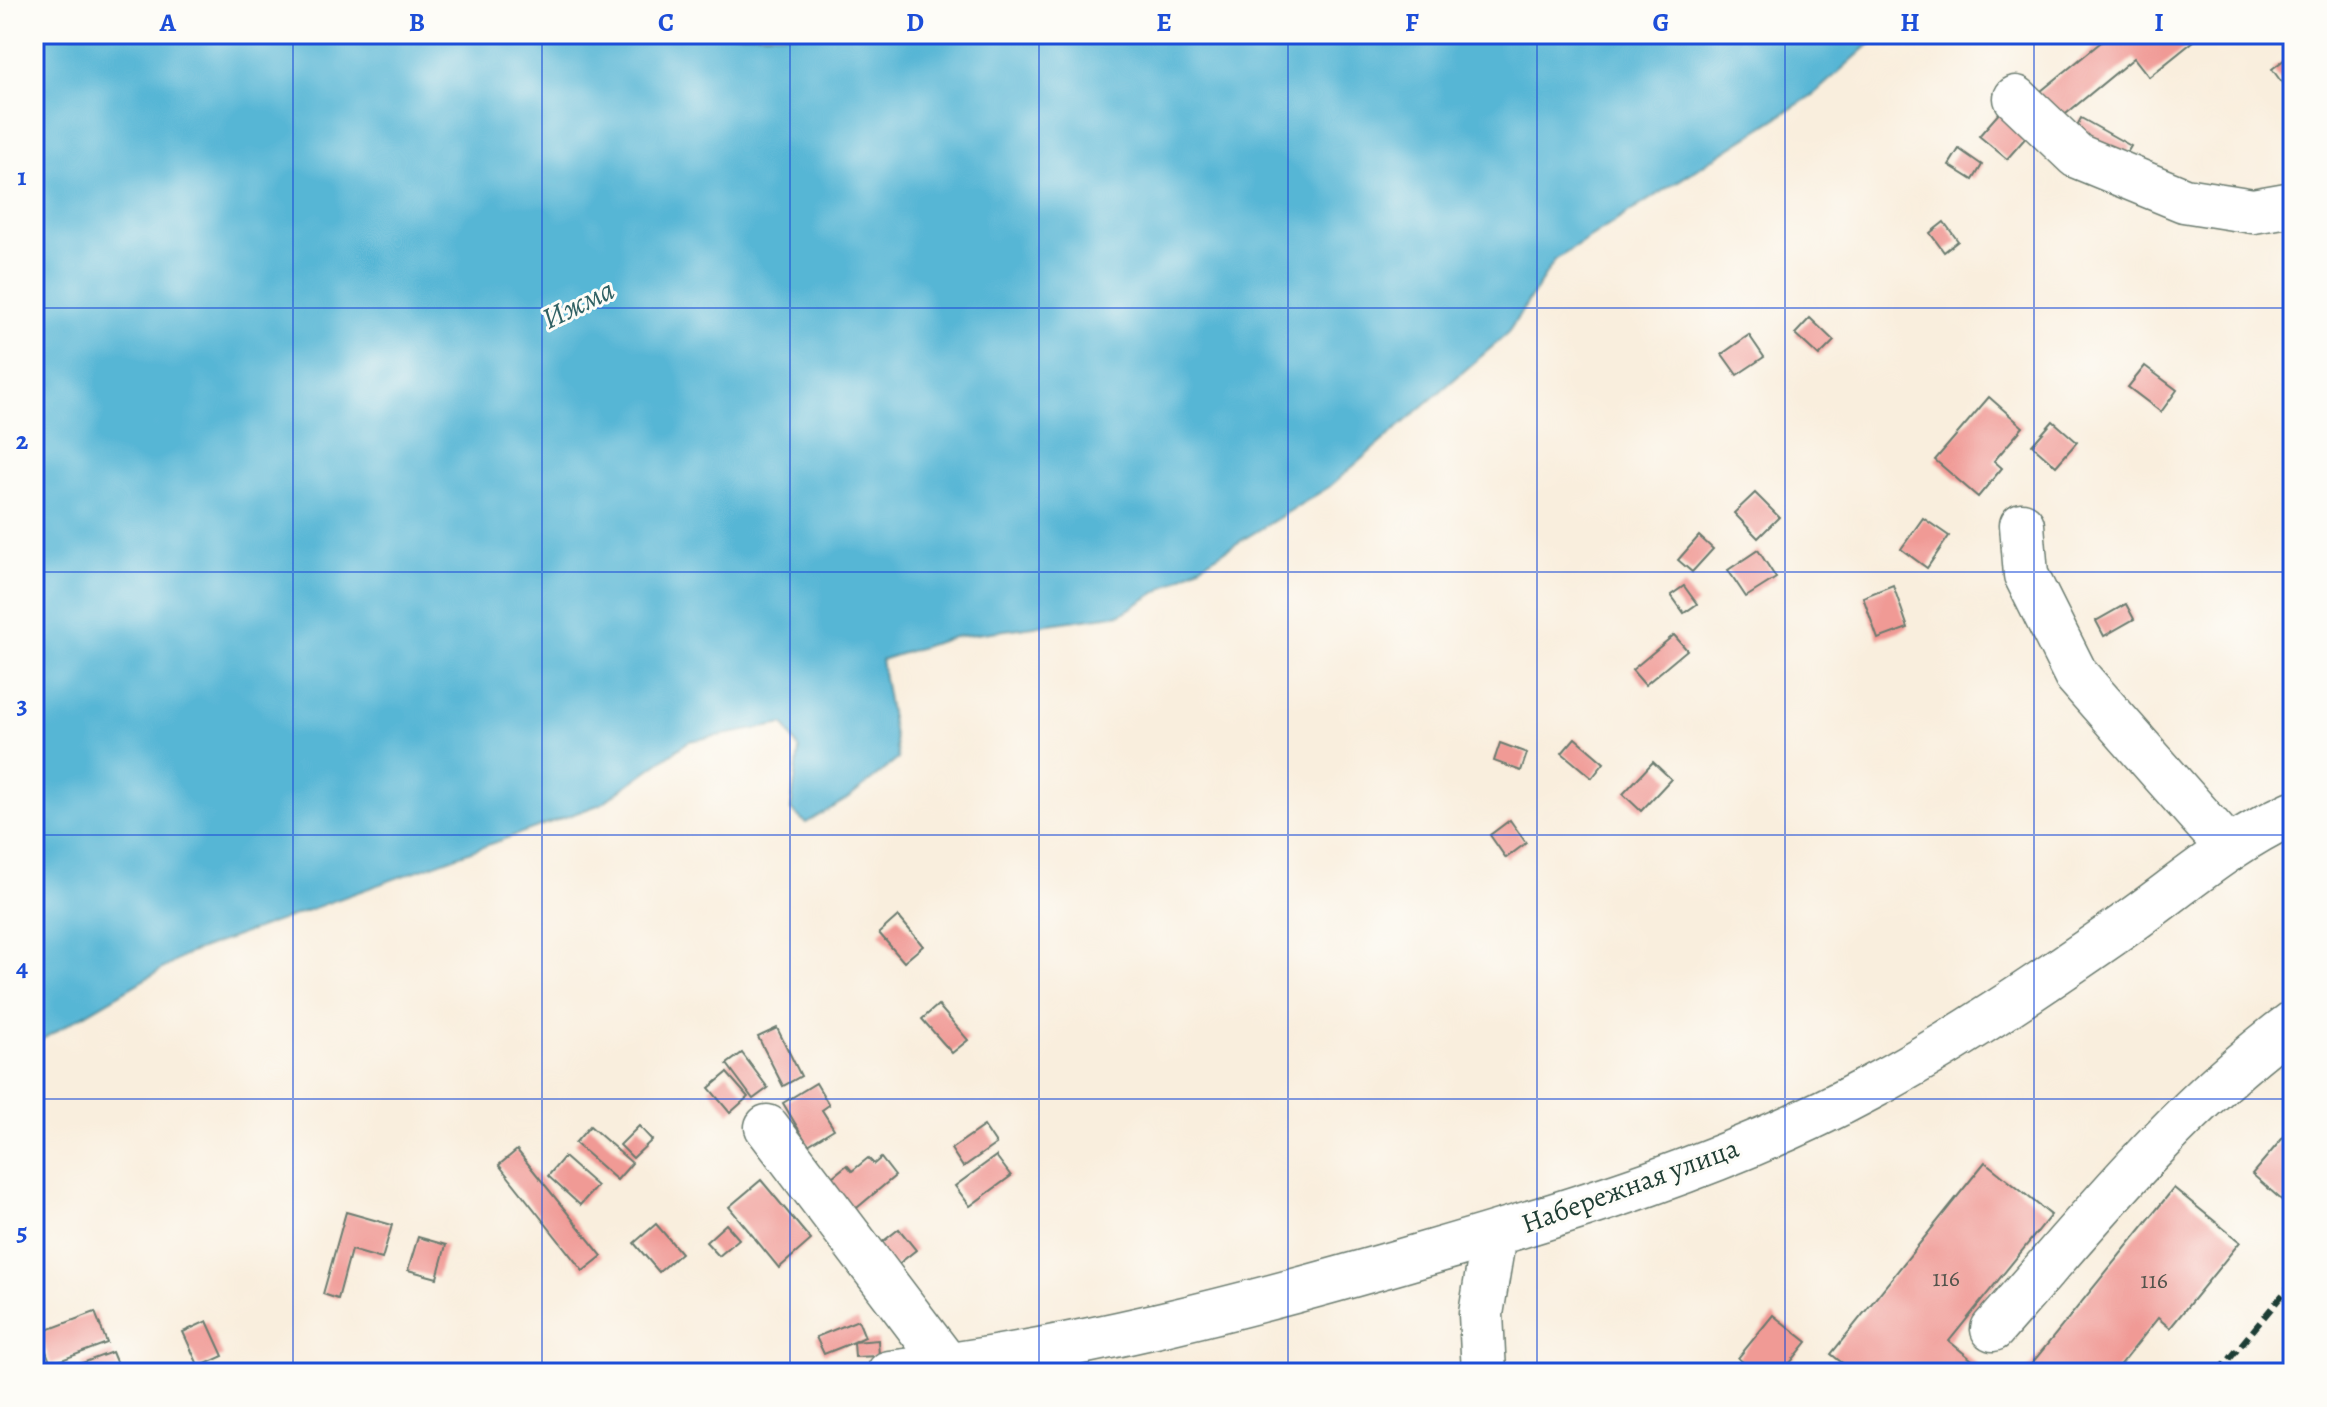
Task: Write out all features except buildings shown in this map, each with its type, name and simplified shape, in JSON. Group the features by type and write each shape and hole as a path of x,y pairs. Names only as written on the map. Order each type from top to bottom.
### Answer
{"street":[{"path":"2016,98 2077,156 2184,200 2253,211 2293,204"},
{"path":"2022,525 2026,575 2076,675 2229,849"},
{"name":"Набережная улица","path":"889,1373 948,1366 1220,1311 1494,1235 1651,1183 1865,1091 1947,1044 2120,928 2229,849 2293,813"},
{"path":"1993,1329 2171,1127 2249,1055 2293,1023"},
{"path":"767,1127 948,1366"},
{"path":"1484,1373 1481,1314 1494,1235"}],"water":[{"name":"Ижма","path":"39,34 1881,34 1814,94 1555,260 1507,334 1329,487 1121,614 954,637 881,660 898,759 849,798 806,823 791,810 799,750 784,724 689,741 601,804 190,953 34,1044 34,38"}],"railway":[{"path":"2218,1373 2293,1282"}]}
